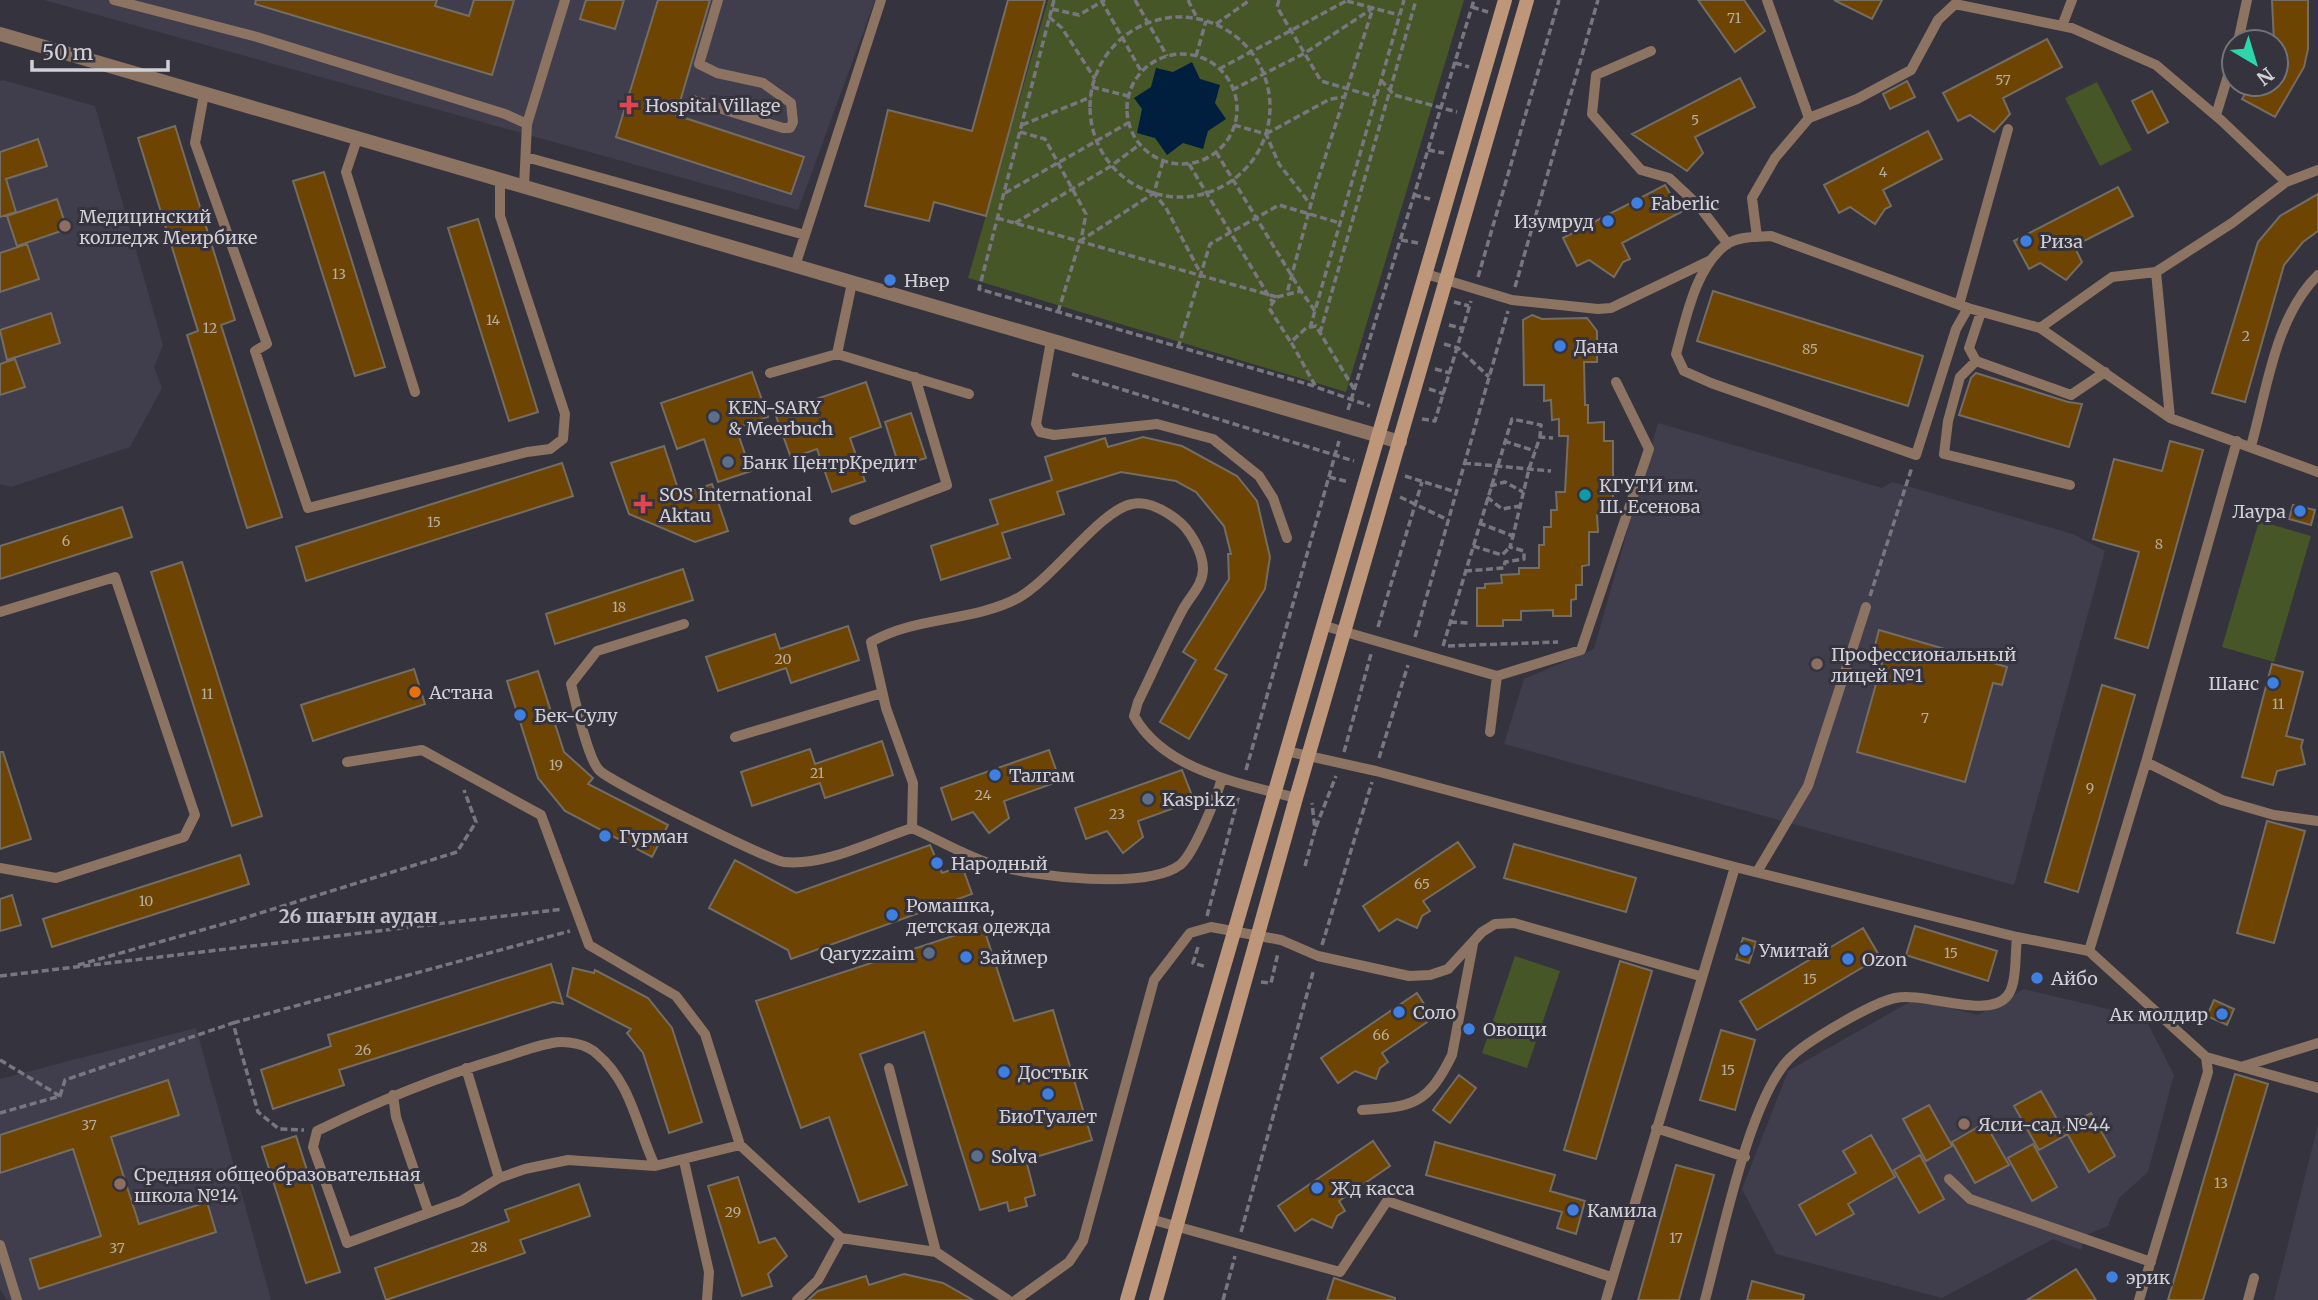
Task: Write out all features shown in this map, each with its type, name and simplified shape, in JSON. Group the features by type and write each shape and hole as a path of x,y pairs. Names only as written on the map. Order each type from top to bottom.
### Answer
{"main road":[{"path":"1127,1300 1505,0"},
{"path":"1156,1300 1296,798 1527,0"}],"street":[{"path":"0,34 1400,442"}],"lane":[{"path":"114,0 155,5 505,114 527,124"},
{"path":"524,187 527,124 565,0"},
{"path":"693,100 786,129 793,122 791,103 762,83 717,73 699,64 718,0"},
{"path":"795,266 881,0"},
{"path":"1767,0 1809,118"},
{"path":"1941,0 1947,12"},
{"path":"2062,26 2072,0"},
{"path":"2241,28 2247,0"},
{"path":"1757,237 1752,198 1775,158 1809,118 1857,99 1911,70 1938,20 1955,4 2062,26 2156,65 2216,115 2286,182"},
{"path":"1651,51 1596,75 1592,114 1641,170 1669,178 1699,206 1728,244"},
{"path":"204,94 195,143 267,345 255,351 308,508 550,449 563,439 565,414 500,216 500,180"},
{"path":"2216,115 2221,98"},
{"path":"1711,260 1698,287 1676,354 1684,371 1916,455 1964,307 2008,129"},
{"path":"357,139 345,172 415,392"},
{"path":"526,157 805,235"},
{"path":"2040,328 2112,277 2156,272 2232,223 2286,182 2318,170"},
{"path":"1426,274 1512,300 1611,308 1711,260 1728,244 1770,236 1964,307 2040,328 2170,418 2318,472"},
{"path":"2156,272 2170,418"},
{"path":"2251,446 2283,330 2305,288 2318,275"},
{"path":"837,354 852,283"},
{"path":"1981,312 1969,348 1976,361 2071,396 2105,372"},
{"path":"1051,341 1036,424 1040,432 1054,435 1157,424 1213,439 1259,476 1273,498 1287,538"},
{"path":"769,373 837,354 969,394"},
{"path":"1976,361 1960,377 1948,421 1944,454 2070,485"},
{"path":"854,520 947,485 915,377"},
{"path":"1325,626 1497,676 1559,654 1581,650 1649,449 1616,382"},
{"path":"2088,951 2146,762 2237,442"},
{"path":"912,828 913,783 883,693 871,642 903,629 1008,603 1032,590 1100,523 1132,503 1153,506 1183,524 1194,542 1203,568 1199,588 1183,608 1135,716 1143,731 1166,752 1222,778 1296,798"},
{"path":"0,612 115,577 195,815 184,837 56,878 0,868"},
{"path":"1757,872 1808,786 1866,607"},
{"path":"684,624 597,651 571,684 580,719 599,769 644,797 782,863 820,859 912,828 995,865 1089,880 1145,878 1181,864 1215,804 1222,778"},
{"path":"1490,732 1497,676"},
{"path":"735,737 883,693"},
{"path":"347,762 422,750 541,815 589,945 676,996 705,1034 740,1145 841,1238 936,1252 1008,1300"},
{"path":"1286,751 1342,763 1735,867 2017,937 2088,951 2206,1057 2318,1088"},
{"path":"2146,762 2222,800 2274,815 2318,821"},
{"path":"1606,1300 1700,976 1735,867"},
{"path":"1016,1300 1069,1262 1083,1241 1154,980 1190,933 1204,928 1281,940 1318,957 1409,976 1430,975 1448,969 1473,942 1495,924 1514,923 1700,976"},
{"path":"1705,1300 1745,1157 1769,1087 1791,1056 1838,1026 1894,998 1911,996 1986,1007 1998,1003 2011,990 2017,937"},
{"path":"1362,1110 1413,1104 1429,1090 1445,1069 1452,1055 1473,942"},
{"path":"655,1166 642,1139 624,1084 596,1052 571,1042 553,1042 466,1068 393,1095 317,1131 313,1147 347,1243 461,1200 499,1178 525,1169 568,1160 655,1166 684,1161 740,1145"},
{"path":"2241,1067 2318,1043"},
{"path":"2139,1300 2208,1072 2206,1057"},
{"path":"466,1068 499,1178"},
{"path":"889,1068 936,1252"},
{"path":"393,1095 397,1117 428,1211"},
{"path":"1656,1128 1745,1157"},
{"path":"684,1161 709,1272 707,1300"},
{"path":"1949,1179 1970,1199 2151,1262"},
{"path":"1150,1219 1340,1272 1388,1201 1611,1277"},
{"path":"797,1300 818,1280 841,1238"},
{"path":"0,1245 17,1300"},
{"path":"2248,1300 2255,1278"}],"path":[{"path":"1054,0 979,289 1316,387 1351,401"},
{"path":"1135,0 1167,56"},
{"path":"1188,0 1197,19"},
{"path":"1216,24 1250,0"},
{"path":"1279,0 1277,6 1321,81 1376,97"},
{"path":"1219,69 1347,0 1399,15"},
{"path":"1311,328 1404,0"},
{"path":"1320,333 1416,0"},
{"path":"1223,972 1193,963 1343,426 1474,0"},
{"path":"1435,421 1559,0"},
{"path":"1052,9 1079,16 1103,1 1141,71"},
{"path":"1472,7 1490,13"},
{"path":"1233,90 1304,53 1373,8"},
{"path":"1287,293 1311,205 1373,8"},
{"path":"1049,17 1062,28 1095,79"},
{"path":"1172,17 1216,24 1236,36 1252,52 1264,74 1270,104 1266,134 1247,167 1232,180 1207,192 1180,197 1154,193 1131,182 1111,166 1097,142 1091,120 1091,97 1101,64 1122,38 1149,23 1172,17"},
{"path":"1196,56 1206,21"},
{"path":"1167,56 1196,56 1219,69 1233,90 1236,110 1234,125 1227,140 1216,152 1189,164 1163,161 1139,145 1128,123 1128,96 1141,71 1167,56"},
{"path":"1455,63 1474,69"},
{"path":"1381,80 1394,95 1461,113"},
{"path":"1092,87 1128,96"},
{"path":"1022,125 1091,97"},
{"path":"1234,125 1266,134 1330,99 1345,97"},
{"path":"1003,194 1128,123"},
{"path":"1020,132 1045,139 1086,214 1058,313"},
{"path":"1266,134 1279,164 1311,205"},
{"path":"1015,223 1111,166 1139,145"},
{"path":"1428,150 1449,155"},
{"path":"1216,152 1315,311"},
{"path":"1080,241 1154,193 1163,161"},
{"path":"1189,164 1272,303"},
{"path":"1154,193 1166,208 1201,274"},
{"path":"1414,195 1436,201"},
{"path":"1178,348 1210,244 1279,205 1340,223"},
{"path":"997,218 1277,297"},
{"path":"1401,240 1423,244"},
{"path":"1301,291 1277,297 1269,308 1316,387"},
{"path":"1450,301 1469,306"},
{"path":"1444,324 1464,329"},
{"path":"1291,342 1316,327 1354,390"},
{"path":"1438,342 1458,348 1489,377"},
{"path":"1430,368 1450,373"},
{"path":"1073,374 1371,467"},
{"path":"1424,388 1444,394"},
{"path":"1439,659 1490,485 1512,419 1541,425 1510,547 1502,555 1473,546"},
{"path":"1540,437 1553,438"},
{"path":"1504,441 1535,451"},
{"path":"1866,607 1916,455"},
{"path":"1464,463 1551,471"},
{"path":"1390,472 1457,492"},
{"path":"1315,830 1342,763 1374,641 1422,482"},
{"path":"1490,485 1505,482 1523,492"},
{"path":"1487,497 1502,509 1520,506"},
{"path":"1479,523 1513,536"},
{"path":"1465,571 1504,568 1505,562 1524,559 1524,551 1510,547"},
{"path":"1450,622 1469,623"},
{"path":"1443,646 1558,641 1559,654"},
{"path":"64,969 241,919 457,852 476,822 456,769"},
{"path":"0,976 575,908"},
{"path":"60,1096 65,1080 233,1023 582,928"},
{"path":"1246,980 1271,983 1281,940"},
{"path":"233,1023 258,1112 279,1129 317,1131"},
{"path":"0,1060 60,1096"},
{"path":"0,1113 60,1096"}],"shaded area":[{"name":"Hospital Village","path":"44,0 875,0 798,210"},
{"name":"Медицинский колледж Меирбике","path":"0,81 95,106 163,345 154,367 162,388 130,447 11,487 0,484"},
{"name":"Профессиональный лицей №1","path":"1658,423 1882,488 1892,482 1914,488 2073,534 2105,551 2014,885 1504,744 1524,679 1594,649"},
{"name":"Ясли-сад №44","path":"2024,989 2145,1018 2174,1075 2148,1172 2119,1198 2108,1226 2086,1235 2081,1250 2053,1239 1942,1298 1776,1254 1742,1189 1788,1071 1915,999 1978,1015"},
{"name":"Cредняя общеобразовательная школа №14","path":"196,1028 271,1300 7,1300 0,1289 0,1079"},
{"path":"2318,1125 2318,1300 2274,1300"}],"green space":[{"path":"1048,0 1464,0 1346,392 968,278"},
{"path":"2097,82 2132,150 2100,166 2065,98"},
{"path":"2259,521 2311,536 2274,662 2222,647"},
{"path":"1515,956 1560,971 1527,1068 1482,1053"}],"water":[{"path":"1192,62 1200,79 1220,85 1215,103 1226,119 1208,131 1203,149 1183,143 1167,155 1155,138 1137,133 1142,109 1134,98 1151,87 1156,68 1173,72"}],"building":[{"path":"256,0 437,0 435,6 469,16 474,0 514,0 492,75 255,4"},
{"path":"586,0 624,0 615,29 580,19"},
{"path":"658,0 710,0 676,115 804,157 791,194 616,137"},
{"path":"1008,0 1045,0 986,216 934,202 929,221 865,206 888,110 972,131"},
{"path":"1698,0 1744,0 1765,31 1735,52"},
{"path":"1834,0 1882,0 1872,19"},
{"path":"2272,0 2308,0 2308,49 2304,67 2290,91 2290,28 2273,28"},
{"path":"2047,39 2062,67 2003,98 2010,114 1994,132 1970,115 1958,121 1943,93"},
{"path":"1740,78 1755,107 1695,137 1703,153 1687,171 1632,134"},
{"path":"1907,81 1915,97 1890,109 1883,94"},
{"path":"2152,91 2168,122 2148,133 2132,101"},
{"path":"2243,98 2286,98 2275,117"},
{"path":"175,126 235,320 221,325 282,517 247,528 187,335 198,331 138,138"},
{"path":"1928,131 1942,159 1883,190 1891,206 1885,209 1875,224 1850,207 1839,213 1824,185"},
{"path":"38,139 47,166 6,179 16,212 0,217 0,152"},
{"path":"324,172 385,367 355,376 293,181"},
{"path":"1665,185 1681,212 1622,243 1630,259 1623,262 1614,277 1589,260 1577,266 1563,238"},
{"path":"2118,187 2133,216 2074,246 2082,262 2066,280 2040,263 2029,269 2014,241"},
{"path":"2318,194 2318,231 2303,242 2284,265 2245,402 2212,393 2258,242 2280,216"},
{"path":"57,199 67,229 17,246 7,216"},
{"path":"478,219 538,412 509,421 448,228"},
{"path":"27,244 39,279 0,292 0,253"},
{"path":"1713,291 1923,356 1908,406 1697,341"},
{"path":"51,313 60,343 7,360 0,330"},
{"name":"КГУТИ им. Ш. Есенова","path":"1532,315 1542,319 1587,318 1597,331 1597,362 1584,362 1585,405 1588,405 1588,423 1604,422 1604,441 1613,441 1613,499 1605,499 1605,515 1597,515 1598,532 1589,532 1589,565 1582,566 1582,585 1576,585 1576,599 1571,600 1571,616 1553,616 1553,610 1521,611 1521,620 1503,620 1503,626 1477,626 1477,588 1485,588 1485,584 1502,583 1501,575 1519,574 1519,568 1539,568 1539,545 1544,545 1544,527 1551,527 1551,510 1557,510 1556,492 1565,492 1568,436 1559,436 1559,419 1552,420 1551,400 1544,401 1544,385 1524,385 1523,320"},
{"path":"15,359 25,387 0,395 0,364"},
{"path":"752,372 768,417 736,428 751,471 718,482 704,439 677,449 661,403"},
{"path":"1976,373 2082,404 2069,447 1959,415 1971,378"},
{"path":"866,382 881,427 850,438 865,481 832,492 817,449 791,458 775,413"},
{"path":"911,413 926,458 899,466 885,422"},
{"path":"1143,437 1182,446 1237,476 1257,501 1270,557 1265,589 1215,669 1227,675 1189,739 1160,722 1196,660 1183,652 1229,579 1228,554 1231,554 1224,526 1196,492 1176,481 1121,472 1057,492 1064,514 1002,533 1010,558 941,580 931,546 998,524 990,500 1052,480 1045,457 1105,438 1108,447"},
{"path":"2170,441 2203,450 2148,648 2115,638 2139,552 2093,539 2114,459 2162,471"},
{"path":"664,446 680,495 712,484 728,531 695,542 629,514 611,463"},
{"path":"562,463 573,496 306,581 296,547"},
{"path":"2293,505 2315,510 2311,525 2289,519"},
{"path":"122,507 132,537 0,579 0,546"},
{"path":"182,562 262,816 232,826 151,572"},
{"path":"683,569 693,600 555,644 546,614"},
{"path":"848,626 859,660 791,683 786,668 718,691 706,657 775,634 780,649"},
{"path":"1879,630 2007,667 2002,685 1993,683 1965,782 1857,752 1885,652 1874,649"},
{"path":"2272,664 2303,672 2286,736 2303,740 2301,747 2305,764 2277,771 2273,785 2242,777"},
{"path":"414,669 425,704 313,741 301,705"},
{"path":"538,671 564,752 593,778 588,784 668,825 652,857 565,811 538,778 507,681"},
{"path":"2102,685 2135,695 2078,892 2045,882"},
{"path":"882,741 893,775 825,798 820,783 752,806 741,772 810,749 815,764"},
{"path":"1049,750 1060,781 1004,801 1009,818 989,833 973,812 952,820 941,788"},
{"path":"0,752 3,752 31,839 0,849"},
{"path":"1182,770 1194,801 1138,821 1143,837 1123,853 1107,831 1086,839 1075,808"},
{"path":"2267,821 2305,831 2274,943 2237,933"},
{"path":"1458,842 1475,867 1423,901 1430,911 1422,916 1417,928 1397,919 1379,931 1363,906"},
{"path":"1514,844 1636,878 1626,912 1504,878"},
{"path":"930,845 942,873 962,866 972,894 791,959 788,950 709,908 735,860 796,893"},
{"path":"240,855 249,884 52,947 43,919"},
{"path":"12,895 21,925 0,931 0,899"},
{"name":"Достык","path":"983,926 1014,1021 1053,1010 1092,1140 1026,1160 1035,1195 1025,1198 1027,1206 1009,1211 1007,1202 980,1210 924,1032 860,1054 907,1185 859,1202 829,1117 801,1128 756,1001"},
{"path":"1915,926 1997,951 1988,981 1906,955"},
{"path":"1863,928 1880,957 1757,1030 1740,1001"},
{"path":"1743,938 1756,942 1749,963 1736,959"},
{"path":"1620,961 1652,971 1596,1159 1564,1150"},
{"path":"551,964 563,1004 553,1002 339,1070 344,1085 273,1109 261,1070 331,1046 328,1035"},
{"path":"573,968 594,973 595,970 648,998 672,1028 702,1122 669,1133 643,1053 627,1033 631,1029 567,996"},
{"path":"1417,993 1433,1018 1382,1053 1388,1062 1380,1068 1376,1079 1355,1071 1338,1083 1321,1058"},
{"path":"2214,1000 2234,1009 2227,1025 2207,1016"},
{"path":"1721,1030 1755,1040 1735,1110 1700,1100"},
{"path":"2235,1074 2268,1084 2203,1300 2168,1300"},
{"path":"1459,1075 1476,1088 1450,1123 1433,1110"},
{"path":"168,1080 179,1115 111,1137 139,1224 207,1202 216,1232 39,1289 30,1259 101,1236 73,1149 0,1173 0,1135"},
{"path":"2041,1091 2066,1135 2039,1150 2014,1106"},
{"path":"1929,1105 1952,1146 1926,1161 1903,1119"},
{"path":"2091,1113 2115,1156 2089,1172 2064,1128"},
{"path":"1985,1123 2009,1165 1975,1183 1952,1142"},
{"path":"1871,1135 1895,1177 1848,1204 1854,1214 1816,1235 1799,1205 1856,1173 1843,1151"},
{"path":"296,1136 340,1272 306,1283 262,1147"},
{"path":"1373,1141 1390,1166 1339,1201 1345,1211 1337,1216 1332,1228 1312,1219 1295,1231 1278,1206"},
{"path":"1435,1142 1555,1175 1550,1191 1585,1201 1576,1234 1557,1228 1562,1212 1426,1175"},
{"path":"2033,1144 2057,1187 2032,1201 2008,1158"},
{"path":"1920,1155 1944,1199 1919,1213 1894,1170"},
{"path":"1676,1165 1714,1175 1679,1300 1638,1300"},
{"path":"738,1177 759,1243 775,1238 787,1256 768,1274 772,1286 742,1296 708,1186"},
{"path":"579,1184 590,1216 520,1240 525,1253 386,1300 375,1268 509,1221 505,1210"},
{"path":"2076,1269 2096,1300 2027,1300"},
{"path":"904,1274 943,1283 973,1300 808,1300 818,1291 866,1276 869,1285"},
{"path":"1334,1278 1395,1298 1395,1300 1327,1300"},
{"path":"1752,1281 1804,1295 1803,1300 1747,1300"}],"place":[{"name":"Hospital Village","path":"629,105"},
{"name":"Faberlic","path":"1637,203"},
{"name":"Изумруд","path":"1608,221"},
{"name":"Медицинский колледж Меирбике","path":"65,226"},
{"name":"Риза","path":"2026,241"},
{"name":"Нвер","path":"890,280"},
{"name":"Дана","path":"1560,346"},
{"name":"KEN-SARY & Meerbuch","path":"714,417"},
{"name":"Банк ЦентрКредит","path":"728,462"},
{"name":"КГУТИ им. Ш. Есенова","path":"1585,495"},
{"name":"SOS International Aktau","path":"643,504"},
{"name":"Лаура","path":"2300,511"},
{"name":"Профессиональный лицей №1","path":"1817,664"},
{"name":"Шанс","path":"2273,683"},
{"name":"Астана","path":"415,692"},
{"name":"Бек-Сулу","path":"520,715"},
{"name":"Талгам","path":"995,775"},
{"name":"Kaspi.kz","path":"1148,799"},
{"name":"Гурман","path":"605,836"},
{"name":"Народный","path":"937,863"},
{"name":"Ромашка, детская одежда","path":"892,915"},
{"name":"Умитай","path":"1745,950"},
{"name":"Qaryzzaim","path":"929,953"},
{"name":"Займер","path":"966,957"},
{"name":"Ozon","path":"1848,959"},
{"name":"Айбо","path":"2037,978"},
{"name":"Соло","path":"1399,1012"},
{"name":"Ак молдир","path":"2222,1014"},
{"name":"Овощи","path":"1469,1029"},
{"name":"Достык","path":"1004,1072"},
{"name":"БиоТуалет","path":"1048,1094"},
{"name":"Ясли-сад №44","path":"1964,1124"},
{"name":"Solva","path":"977,1156"},
{"name":"Cредняя общеобразовательная школа №14","path":"120,1184"},
{"name":"Жд касса","path":"1317,1188"},
{"name":"Камила","path":"1573,1210"},
{"name":"эрик","path":"2112,1277"}],"district":[{"name":"26 шағын аудан","path":"358,916"}]}
